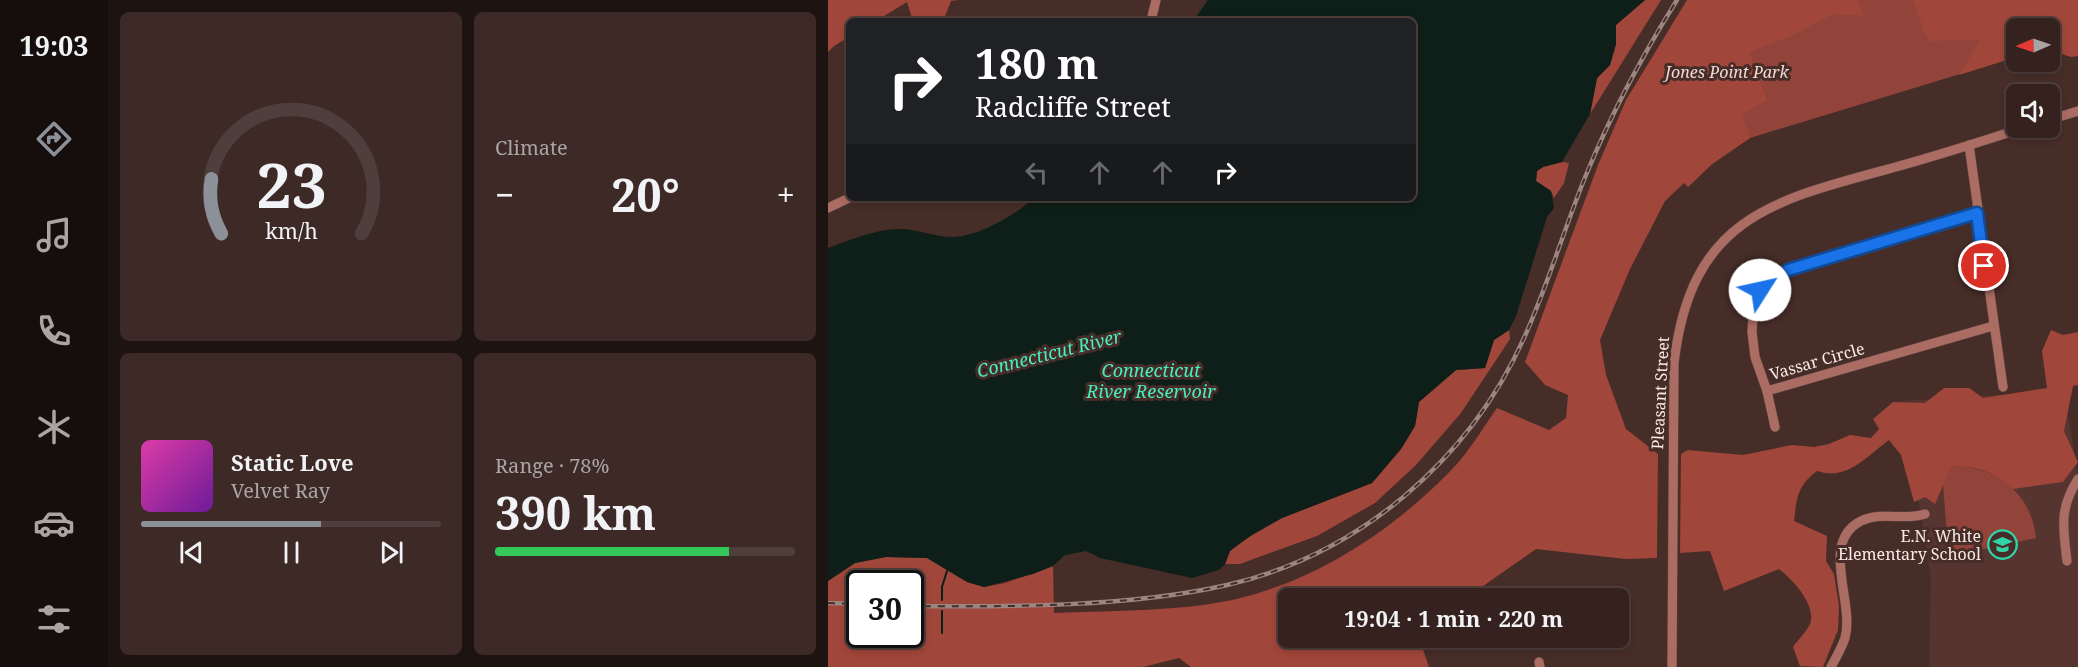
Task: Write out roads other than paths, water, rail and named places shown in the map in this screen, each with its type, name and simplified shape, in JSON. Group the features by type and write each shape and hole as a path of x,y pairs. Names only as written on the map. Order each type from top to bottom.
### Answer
{"street":[{"path":"1152,18 1156,0"},
{"path":"2060,117 2078,111"},
{"name":"Pleasant Street","path":"1672,667 1674,363 1678,328 1686,298 1709,257 1737,226 1783,200 2006,133"},
{"path":"1969,145 2003,387"},
{"path":"828,208 846,199"},
{"name":"Vassar Circle","path":"1977,213 1788,270 1760,290 1754,300 1752,332 1755,357 1767,391 1993,326"},
{"path":"1767,391 1775,426"},
{"path":"2067,561 2063,512 2067,496 2078,479"},
{"path":"1831,667 1846,637 1847,602 1841,549 1845,532 1862,520 1882,516 1914,518 1925,514"}],"water":[{"name":"Connecticut River Reservoir","path":"1208,0 1645,0 1616,25 1616,44 1610,65 1597,78 1590,114 1562,162 1537,171 1536,181 1551,191 1554,208 1547,217 1516,316 1509,330 1494,340 1485,368 1456,370 1419,402 1415,426 1401,449 1372,483 1282,518 1253,534 1230,551 1225,564 1219,570 1192,578 1100,558 1086,551 1065,555 1053,566 1033,574 984,587 967,582 927,558 886,557 855,563 828,581 828,248 891,229 907,229 948,237 965,235 997,223 1030,201 1416,201 1416,18 1195,18"}],"waterway":[{"path":"942,600 942,587 947,571"},
{"path":"942,611 942,633"}],"railway":[{"path":"924,606 1028,606 1111,602 1151,598 1227,585 1275,571 1321,551 1364,526 1404,496 1440,462 1473,424 1501,383 1533,318 1578,195 1606,130 1639,64 1677,0"},
{"path":"828,603 846,604"}],"place":[{"name":"E.N. White Elementary School","path":"2002,545"}],"park label":[{"name":"Jones Point Park","path":"1727,72"}],"water label":[{"name":"Connecticut River","path":"1049,353"}]}
